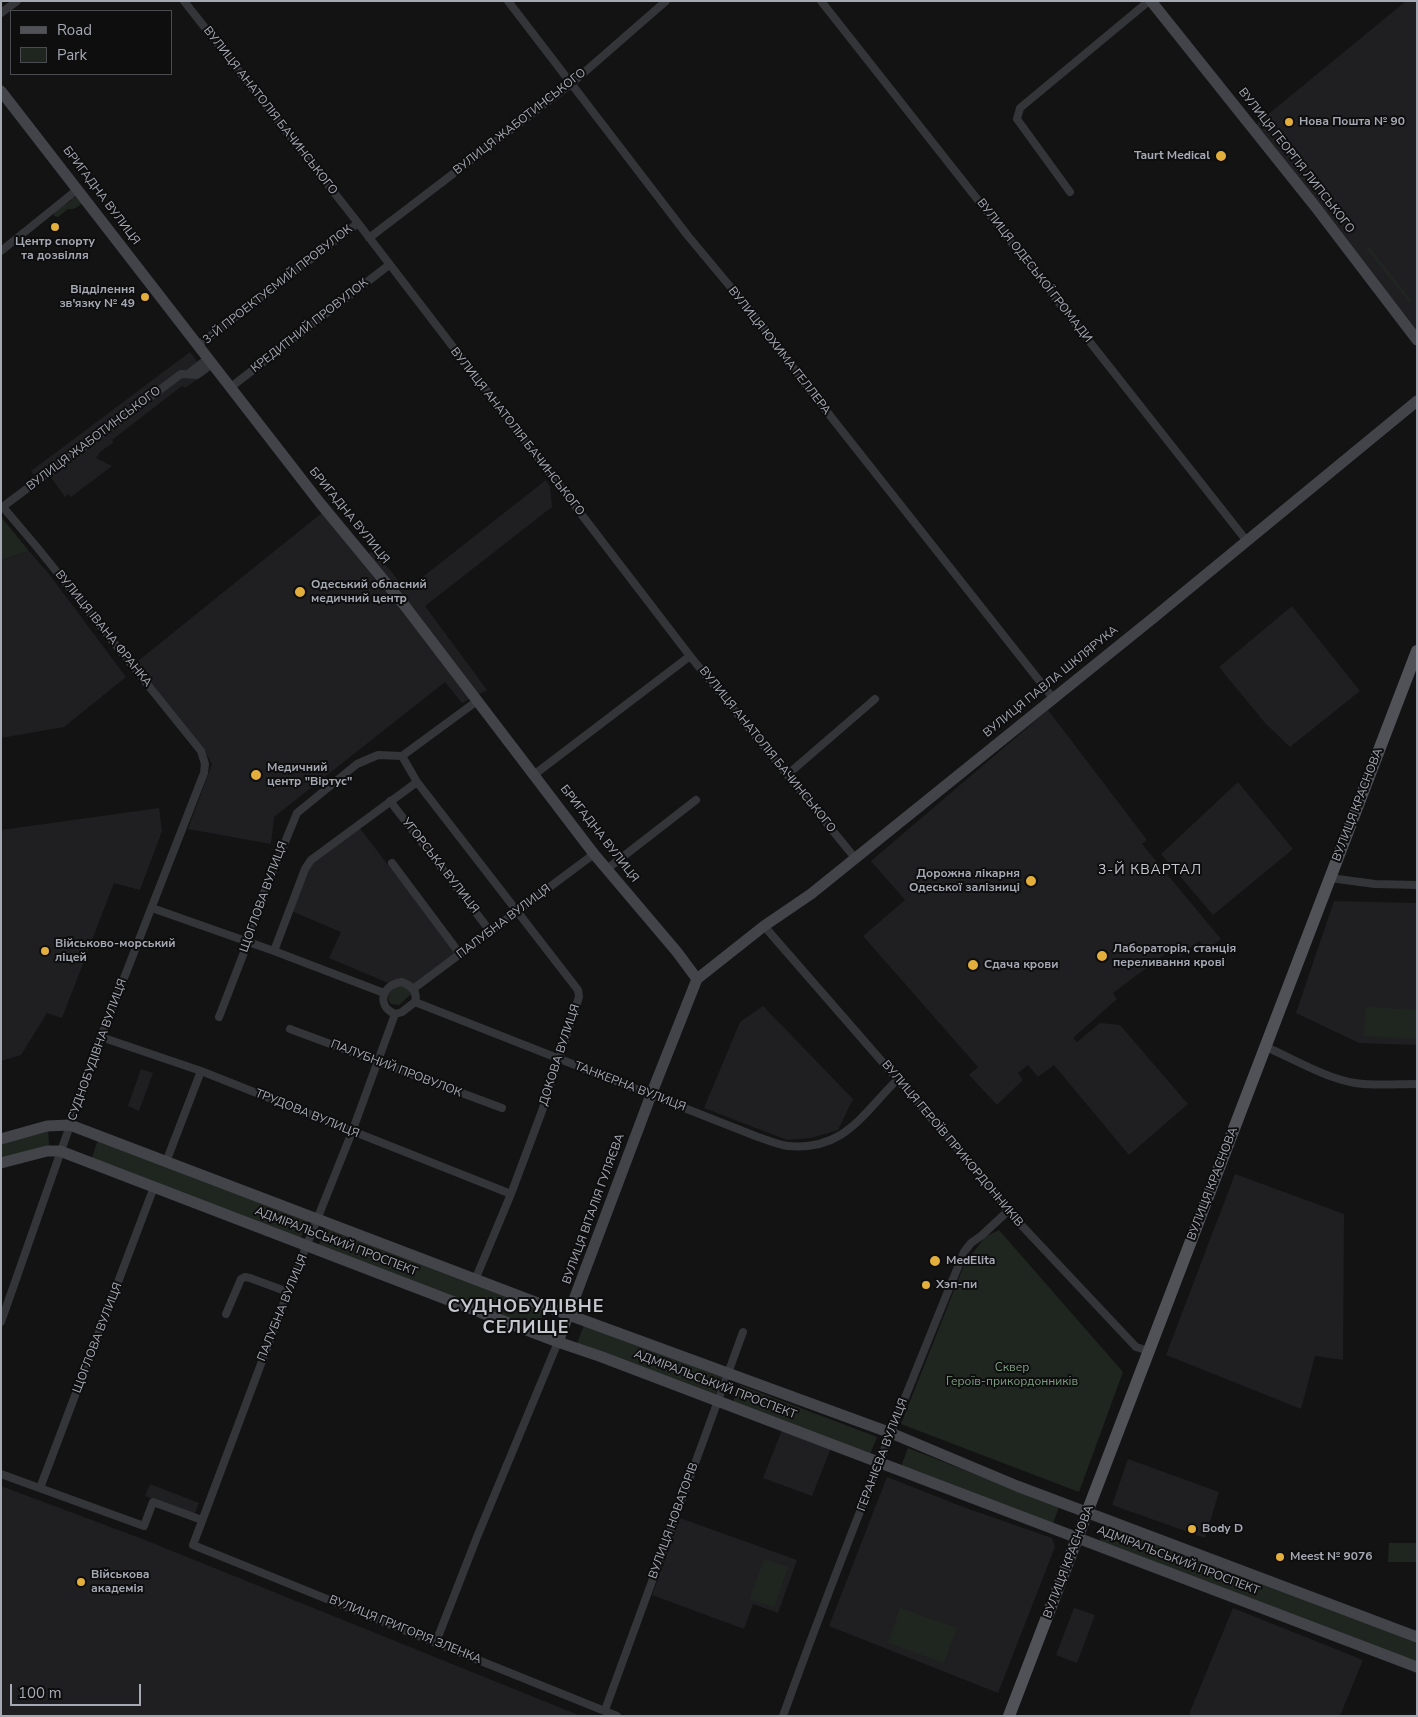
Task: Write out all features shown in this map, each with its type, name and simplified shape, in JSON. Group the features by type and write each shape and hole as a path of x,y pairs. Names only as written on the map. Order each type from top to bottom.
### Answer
{"main road":[{"name":"ВУЛИЦЯ ГЕОРГІЯ ЛИПСЬКОГО","path":"1150,1 1328,223 1417,340"},
{"name":"БРИГАДНА ВУЛИЦЯ","path":"1,91 320,503 405,606 535,774 594,854 677,952 697,979"},
{"name":"ВУЛИЦЯ ПАВЛА ШКЛЯРУКА","path":"697,979 764,926 811,894 1417,401"},
{"name":"ВУЛИЦЯ КРАСНОВА","path":"1009,1716 1417,652"},
{"name":"ВУЛИЦЯ ВІТАЛІЯ ГУЛЯЄВА","path":"558,1342 697,979"},
{"name":"АДМІРАЛЬСЬКИЙ ПРОСПЕКТ","path":"1,1139 47,1126 70,1125 475,1280 891,1433 1017,1486 1417,1637"},
{"name":"АДМІРАЛЬСЬКИЙ ПРОСПЕКТ","path":"1,1163 47,1151 60,1151 558,1342 880,1462 1417,1667"}],"street":[{"path":"1,13 16,1"},
{"name":"ВУЛИЦЯ АНАТОЛІЯ БАЧИНСЬКОГО","path":"184,1 358,223 690,656 855,858"},
{"name":"ВУЛИЦЯ ЮХИМА ГЕЛЛЕРА","path":"508,1 688,236 758,320 809,389 1053,698"},
{"name":"ВУЛИЦЯ ЖАБОТИНСЬКОГО","path":"369,238 572,83 666,1"},
{"name":"ВУЛИЦЯ ОДЕСЬКОЇ ГРОМАДИ","path":"821,1 1246,540"},
{"path":"1070,192 1017,119 1020,108 1150,1"},
{"path":"1,251 78,189"},
{"name":"3-Й ПРОЕКТУЄМИЙ ПРОВУЛОК","path":"198,346 358,223"},
{"name":"КРЕДИТНИЙ ПРОВУЛОК","path":"231,387 390,265"},
{"name":"ВУЛИЦЯ ЖАБОТИНСЬКОГО","path":"2,508 181,374 197,375 210,361"},
{"name":"ВУЛИЦЯ ІВАНА ФРАНКА","path":"2,508 36,546 201,751"},
{"path":"535,774 690,656"},
{"path":"787,775 875,699"},
{"path":"402,756 477,701"},
{"name":"СУДНОБУДІВНА ВУЛИЦЯ","path":"1,1322 101,1037 204,774 205,764 201,751"},
{"name":"ЩОГЛОВА ВУЛИЦЯ","path":"219,1017 248,942 255,915 297,813 357,764 378,755 402,756"},
{"name":"ДОКОВА ВУЛИЦЯ","path":"402,756 417,782 578,990 579,997 542,1111 511,1194 475,1280"},
{"path":"274,951 305,869 311,860 417,782"},
{"path":"607,869 696,800"},
{"name":"УГОРСЬКА ВУЛИЦЯ","path":"390,801 490,931"},
{"name":"ПАЛУБНА ВУЛИЦЯ","path":"413,989 594,854"},
{"path":"392,863 460,954"},
{"path":"1330,878 1376,884 1417,885"},
{"path":"152,908 274,951 384,993"},
{"name":"ВУЛИЦЯ ГЕРОЇВ ПРИКОРДОННИКІВ","path":"764,926 986,1181 1008,1211 1136,1347 1149,1352"},
{"path":"402,982 413,989 417,997 416,1002 402,1012 395,1014 385,1006 383,999 388,987 402,982"},
{"name":"ТАНКЕРНА ВУЛИЦЯ","path":"416,1002 758,1137 786,1146 819,1145 839,1137 857,1124 898,1079"},
{"name":"ПАЛУБНА ВУЛИЦЯ","path":"193,1545 288,1292 352,1132 395,1014"},
{"name":"ПАЛУБНИЙ ПРОВУЛОК","path":"290,1029 502,1108"},
{"name":"ТРУДОВА ВУЛИЦЯ","path":"101,1037 201,1071 511,1194"},
{"path":"1266,1047 1316,1070 1353,1083 1372,1085 1417,1084"},
{"path":"166,1162 201,1071"},
{"name":"ЩОГЛОВА ВУЛИЦЯ","path":"40,1488 154,1187"},
{"name":"ГЕРАНІЄВА ВУЛИЦЯ","path":"783,1716 891,1433 964,1252 971,1243 1008,1211"},
{"path":"226,1314 241,1279 244,1277 288,1292"},
{"name":"ВУЛИЦЯ НОВАТОРІВ","path":"605,1710 743,1332"},
{"name":"ВУЛИЦЯ ВІТАЛІЯ ГУЛЯЄВА","path":"436,1642 477,1537 558,1342"},
{"path":"1,1474 144,1526 153,1502 202,1520"},
{"name":"ВУЛИЦЯ ГРИГОРІЯ ЗЛЕНКА","path":"193,1545 618,1716"}],"shaded area":[{"path":"1406,1 1417,1 1417,337 1254,126"},
{"path":"190,352 202,368 198,379 185,388 182,386 112,440 114,442 100,452 96,458 112,466 71,497 68,494 65,497 50,476 40,483 31,471"},
{"name":"Одеський обласний медичний центр","path":"546,480 550,487 552,507 425,606 487,690 462,703 445,682 274,817 271,844 188,829 212,764 203,748 133,665 323,512 368,554 374,550 406,590"},
{"path":"29,551 49,574 126,677 64,727 1,738 1,560"},
{"path":"1292,606 1360,691 1290,747 1265,723 1219,667"},
{"name":"Дорожна лікарня Одеської залізниці","path":"1048,710 1147,840 1142,844 1221,939 1207,950 1199,941 1180,956 1173,948 1113,993 1117,999 1073,1038 1077,1042 1100,1023 1120,1025 1188,1104 1129,1155 1054,1065 1038,1077 1028,1065 1018,1073 1023,1080 997,1105 969,1075 978,1067 863,936 905,900 871,861"},
{"path":"1238,782 1293,849 1213,915 1161,854"},
{"name":"Військово-морський ліцей","path":"159,808 162,831 140,890 114,883 62,1018 47,1013 21,1055 1,1061 1,830"},
{"path":"358,826 456,953 405,990 329,958 341,932 291,911 309,863"},
{"path":"1334,901 1417,903 1417,1045 1359,1043 1296,1013"},
{"path":"763,1006 853,1099 838,1130 811,1138 787,1140 704,1108 740,1022"},
{"path":"141,1069 153,1073 139,1111 128,1106"},
{"path":"1235,1174 1344,1214 1343,1360 1315,1356 1301,1409 1166,1355"},
{"path":"784,1425 833,1443 812,1496 763,1478"},
{"path":"1128,1459 1219,1492 1205,1538 1112,1505"},
{"path":"887,1477 966,1508 1052,1538 1055,1547 998,1693 829,1626"},
{"path":"150,1484 199,1503 194,1515 145,1496"},
{"name":"Військова академія","path":"1,1486 140,1538 581,1716 1,1716"},
{"path":"680,1518 797,1560 778,1613 753,1604 744,1629 652,1595"},
{"path":"1074,1608 1095,1615 1077,1663 1056,1655"},
{"path":"1233,1608 1363,1660 1340,1716 1193,1716 1189,1714"}],"green space":[{"path":"77,197 82,203 79,206 74,209 68,209 58,217 54,216 53,211 64,202 66,204 72,198"},
{"path":"1368,246 1411,300 1409,302 1366,248"},
{"path":"2,518 29,551 1,560"},
{"path":"402,985 408,987 411,994 399,1005 391,1004 388,997 390,992"},
{"path":"1366,1007 1417,1010 1417,1039 1364,1036"},
{"path":"48,1128 49,1145 1,1159 1,1142"},
{"path":"98,1140 308,1220 300,1240 91,1160"},
{"path":"326,1226 545,1309 537,1330 318,1247"},
{"name":"Сквер Героїв-прикордонників","path":"999,1230 1123,1372 1079,1492 901,1424 964,1265 985,1237"},
{"path":"584,1325 722,1377 714,1398 576,1346"},
{"path":"740,1385 877,1437 869,1457 732,1404"},
{"path":"908,1448 1059,1507 1052,1526 900,1469"},
{"path":"1106,1525 1417,1643 1417,1664 1099,1544"},
{"path":"1389,1543 1417,1543 1417,1562 1388,1562"},
{"path":"764,1559 788,1567 774,1607 750,1599"},
{"path":"900,1608 957,1628 944,1663 888,1643"}],"place":[{"name":"Нова Пошта № 90","path":"1289,122"},
{"name":"Taurt Medical","path":"1221,156"},
{"name":"Центр спорту та дозвілля","path":"55,227"},
{"name":"Відділення зв'язку № 49","path":"145,297"},
{"name":"Одеський обласний медичний центр","path":"300,592"},
{"name":"Медичний центр \"Віртус\"","path":"256,775"},
{"name":"Дорожна лікарня Одеської залізниці","path":"1031,881"},
{"name":"Військово-морський ліцей","path":"45,951"},
{"name":"Лабораторія, станція переливання крові","path":"1102,956"},
{"name":"Сдача крови","path":"973,965"},
{"name":"MedElita","path":"935,1261"},
{"name":"Хэп-пи","path":"926,1285"},
{"name":"Body D","path":"1192,1529"},
{"name":"Meest № 9076","path":"1280,1557"},
{"name":"Військова академія","path":"81,1582"}],"district":[{"name":"3-Й КВАРТАЛ","path":"1150,871"},
{"name":"СУДНОБУДІВНЕ СЕЛИЩЕ","path":"526,1318"}]}
